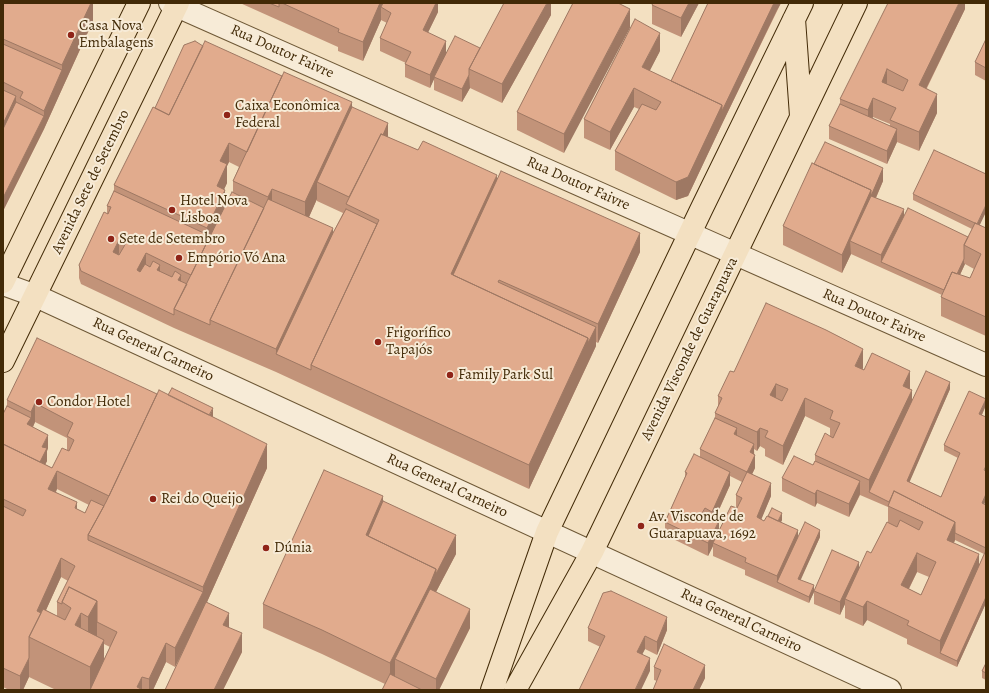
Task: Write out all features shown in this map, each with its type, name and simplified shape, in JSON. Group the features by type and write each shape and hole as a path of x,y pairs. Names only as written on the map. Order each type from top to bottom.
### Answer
{"main road":[{"path":"3,283 139,3"},
{"name":"Avenida Visconde de Guarapuava","path":"515,690 592,552 856,3"},
{"name":"Avenida Sete de Setembro","path":"3,361 36,296 175,4"},
{"path":"798,11 802,117"},
{"path":"492,690 548,532 704,202 798,11"}],"street":[{"name":"Rua Doutor Faivre","path":"175,4 986,365"},
{"name":"Rua General Carneiro","path":"3,283 36,296 890,690"}],"building":[{"path":"3,3 91,3 62,65 3,39"},
{"path":"269,3 279,3 279,7"},
{"path":"282,3 380,3 363,42 338,32 339,29"},
{"path":"383,3 436,3 423,30 446,41 430,75 405,64 411,52 380,38 391,13 381,7"},
{"path":"504,3 547,3 502,84 469,69"},
{"path":"573,3 618,3 630,9 564,134 517,112"},
{"path":"653,3 689,3 681,18 652,5"},
{"path":"708,3 774,3 722,111 722,105 671,81"},
{"path":"888,3 959,3 919,85 937,94 919,132 890,120 896,108 873,98 868,110 840,99","holes":["887,69 908,80 903,91 882,82"]},
{"path":"635,19 660,33 642,67 722,105 688,177 676,182 615,151 642,104 656,110 661,102 634,88 610,132 584,119"},
{"path":"455,36 480,48 469,69 469,75 462,89 434,77"},
{"path":"986,39 986,68 975,62"},
{"path":"195,41 203,46 169,115 155,108 184,45"},
{"path":"205,41 282,76 247,152 229,143 220,161 227,164 217,186 225,190 207,228 114,185 153,107 169,115"},
{"path":"3,44 62,70 44,111 20,98 23,92 3,82"},
{"path":"284,72 352,102 305,202 272,189 268,197 233,181"},
{"path":"3,90 16,96 3,124"},
{"path":"16,102 44,116 3,198 3,129"},
{"path":"840,104 897,129 887,151 829,126"},
{"path":"352,107 388,123 349,197 317,182"},
{"path":"381,134 418,150 423,141 497,175 451,274 588,338 529,465 311,365 379,220 346,204"},
{"path":"825,142 883,168 871,196 871,190 814,164"},
{"path":"934,150 986,174 986,205 977,224 913,194"},
{"path":"812,163 871,190 842,255 783,226"},
{"path":"501,171 640,233 598,324 499,280 498,282 596,327 588,343 588,338 453,275"},
{"path":"114,191 210,236 191,275 146,253 137,270 140,272 145,264 150,267 153,261 160,265 157,270 172,277 175,271 181,275 178,280 187,284 174,309 174,315 81,271 79,265 104,212 108,214 111,207 107,206","holes":["119,240 126,243 119,255 113,252"]},
{"path":"232,192 264,208 210,320 210,325 174,309"},
{"path":"871,196 904,209 881,255 850,241"},
{"path":"268,199 333,228 276,349 210,320"},
{"path":"908,208 968,237 964,245 964,259 957,274 952,272 944,290 881,262"},
{"name":"Frigorífico Tapajós","path":"346,209 377,224 311,365 311,370 276,354 333,233"},
{"path":"975,223 986,228 986,317 941,297 952,272 970,278 981,254 964,245"},
{"path":"766,303 826,330 863,349 855,366 864,370 872,353 910,371 903,386 912,390 869,480 815,455 825,433 833,438 840,423 830,419 833,411 805,398 783,446 765,437 768,431 760,428 757,432 715,413 722,398 718,396 730,371 734,372","holes":["776,384 788,389 782,401 770,395"]},
{"path":"37,338 157,394 109,496 57,471 48,489 77,502 75,508 85,513 91,500 104,506 88,535 88,540 203,592 175,648 166,643 149,679 142,677 137,687 143,690 90,690 117,632 97,622 97,601 69,587 62,604 57,602 75,566 61,558 37,611 41,613 29,637 29,658 20,676 3,668 3,506 23,516 26,510 3,499 3,444 52,468 62,448 69,451 74,440 67,436 73,423 35,403 31,412 7,400"},
{"path":"926,371 950,382 907,481 941,497 960,453 944,445 969,391 986,399 979,414 986,417 986,466 984,470 986,471 986,494 982,503 986,505 986,548 955,533 955,522 894,491 889,502 869,492"},
{"path":"172,388 213,408 209,415 168,395"},
{"path":"159,390 267,444 203,587 88,535 106,502"},
{"path":"7,406 31,418 27,424 48,435 42,447 47,448 40,462 3,444 3,414"},
{"path":"715,418 737,428 734,434 754,444 750,452 755,455 747,472 700,449"},
{"path":"694,454 730,472 712,512 705,508 702,513 719,521 708,543 665,522 687,473 685,472"},
{"path":"794,456 813,465 815,461 860,481 849,504 817,490 815,494 782,478"},
{"path":"324,470 383,496 366,535 436,569 430,584 390,663 322,630 263,604"},
{"path":"747,472 771,483 757,517 764,521 767,516 798,530 777,576 745,562 746,558 713,543 731,506 737,508 742,498 736,495"},
{"path":"894,491 955,522 947,540 979,554 940,641 907,625 909,621 867,601 863,607 845,599 867,551 871,553 887,522 897,527 900,520 919,530 923,522 888,506","holes":["917,553 936,562 921,595 901,585"]},
{"path":"383,501 456,535 436,574 436,569 368,536"},
{"path":"772,508 782,513 778,521 768,516"},
{"path":"805,522 820,530 798,579 814,585 809,597 777,582"},
{"path":"832,550 859,562 840,602 814,591"},
{"path":"986,550 986,597 957,661 940,653"},
{"path":"69,587 97,601 88,617 81,613 75,625 104,640 90,667 29,637 43,609 65,620 71,608 62,602"},
{"path":"430,589 470,609 436,679 395,659"},
{"path":"611,591 667,617 657,642 645,636 637,652 650,658 635,690 579,690 605,636 588,628 603,593"},
{"path":"206,602 229,613 223,625 242,633 214,690 165,690"},
{"path":"664,644 705,665 693,690 653,690 661,670 654,667"},
{"path":"986,663 986,673 982,671"},
{"path":"390,674 422,690 382,690"}],"place":[{"name":"Casa Nova Embalagens","path":"71,35"},
{"name":"Caixa Econômica Federal","path":"227,115"},
{"name":"Hotel Nova Lisboa","path":"172,210"},
{"name":"Sete de Setembro","path":"111,239"},
{"name":"Empório Vó Ana","path":"179,258"},
{"name":"Frigorífico Tapajós","path":"378,342"},
{"name":"Family Park Sul","path":"450,375"},
{"name":"Condor Hotel","path":"39,402"},
{"name":"Rei do Queijo","path":"153,499"},
{"name":"Av. Visconde de Guarapuava, 1692","path":"641,526"},
{"name":"Dúnia","path":"266,548"}]}
